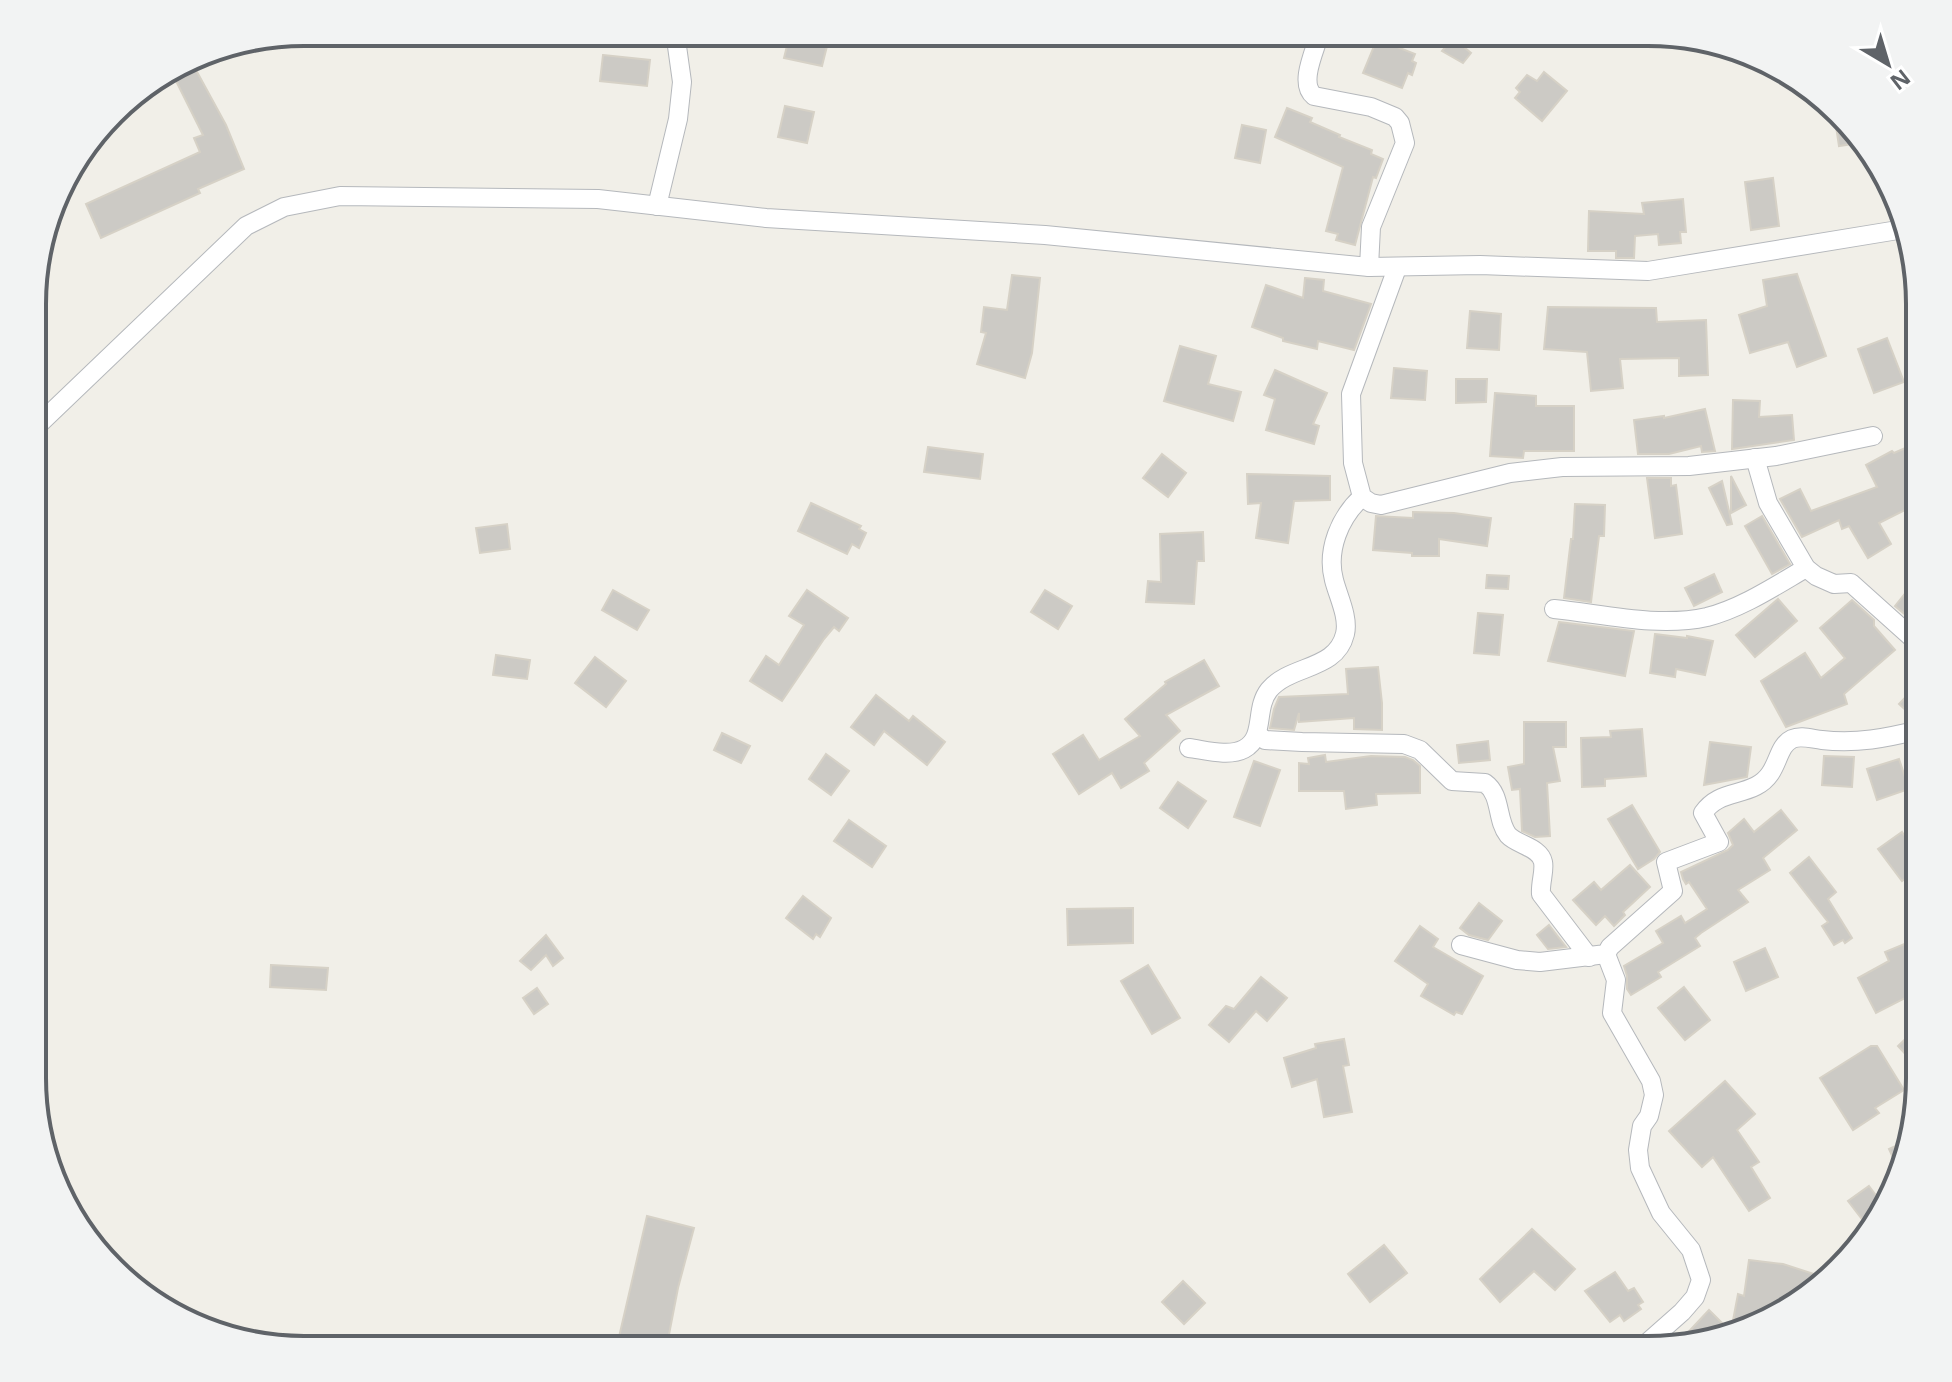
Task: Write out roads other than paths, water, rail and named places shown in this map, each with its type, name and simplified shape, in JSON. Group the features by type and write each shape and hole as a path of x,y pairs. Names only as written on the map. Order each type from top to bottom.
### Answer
{"street":[{"path":"657,206 679,106 682,82 677,46"},
{"path":"1316,47 1306,83 1309,92 1314,96 1371,107 1395,117 1400,123 1405,143 1371,227 1369,267"},
{"path":"46,417 246,226 284,207 340,196 598,199 766,218 1045,235 1397,268 1480,265 1648,271 1895,230"},
{"path":"1397,268 1351,394 1353,463 1362,497 1371,503 1381,505 1510,473 1562,467 1689,466 1755,458 1873,436"},
{"path":"1755,458 1768,503 1806,568 1834,584 1851,583 1905,631"},
{"path":"1189,748 1233,753 1248,747 1258,735 1260,707 1269,690 1287,674 1322,662 1336,653 1346,632 1333,576 1333,556 1337,533 1346,511 1362,497"},
{"path":"1554,609 1672,621 1709,616 1759,596 1806,568"},
{"path":"1461,945 1517,960 1540,962 1598,955 1673,891 1666,862 1719,842 1703,813 1708,806 1723,796 1742,793 1760,784 1779,762 1781,747 1788,740 1799,737 1857,742 1905,734"},
{"path":"1258,735 1265,740 1404,744 1420,750 1452,781 1485,783 1495,794 1509,836 1541,857 1544,864 1541,894 1598,955 1616,980 1612,1013 1651,1081 1654,1095 1649,1116 1642,1126 1638,1150 1640,1168 1661,1213 1691,1250 1701,1280 1695,1297 1655,1336"}]}
